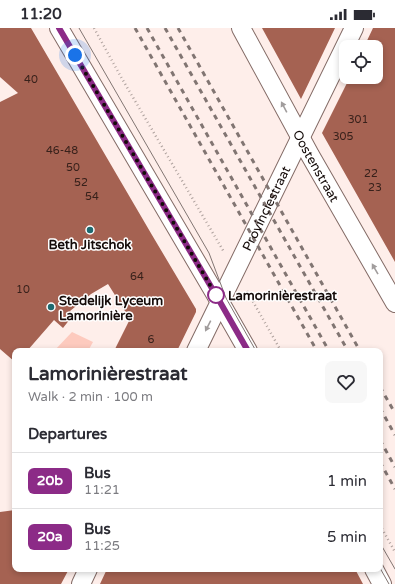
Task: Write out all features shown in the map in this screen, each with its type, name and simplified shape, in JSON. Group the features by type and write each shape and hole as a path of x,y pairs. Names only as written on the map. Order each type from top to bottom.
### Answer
{"street":[{"path":"59,28 246,348"},
{"name":"Oostenstraat","path":"241,28 300,138 395,303"},
{"name":"Provinciestraat","path":"220,302 354,28"},
{"path":"197,348 220,302"},
{"path":"81,584 87,572"},
{"path":"376,572 382,584"}],"path":[{"path":"94,28 121,78 279,348"},
{"path":"383,530 395,552"}],"shaded area":[{"path":"72,332 93,342 90,348 57,348"}],"building":[{"path":"0,28 31,28 196,309 196,312 178,348 116,348 130,319 108,284 91,294 70,311 74,314 63,328 54,320 30,348 12,348 12,359 0,349 0,102 18,93 0,77"},
{"path":"262,28 335,28 301,99"},
{"path":"373,28 395,28 395,262 322,133 346,84 383,84 383,40 367,40"},
{"path":"12,510 12,572 67,572 61,584 0,584 0,512"},
{"path":"106,572 357,572 363,584 100,584"}],"tram line":[{"path":"79,28 209,253 226,298 254,348"},
{"path":"383,548 395,569"},
{"path":"382,572 389,584"}],"railway":[{"path":"135,28 315,348"},
{"path":"147,28 327,348"},
{"path":"165,28 346,348"},
{"path":"178,28 358,348"},
{"path":"383,392 395,413"},
{"path":"383,413 395,435"},
{"path":"383,445 395,467"},
{"path":"383,467 395,489"}],"bus line":[{"name":"20b","path":"59,28 246,348"}],"place":[{"name":"Beth Jitschok","path":"90,230"},
{"name":"Lamorinièrestraat","path":"216,295"},
{"name":"Stedelijk Lyceum Lamorinière","path":"51,307"}],"route":[{"path":"75,55 220,302 216,295"}]}
